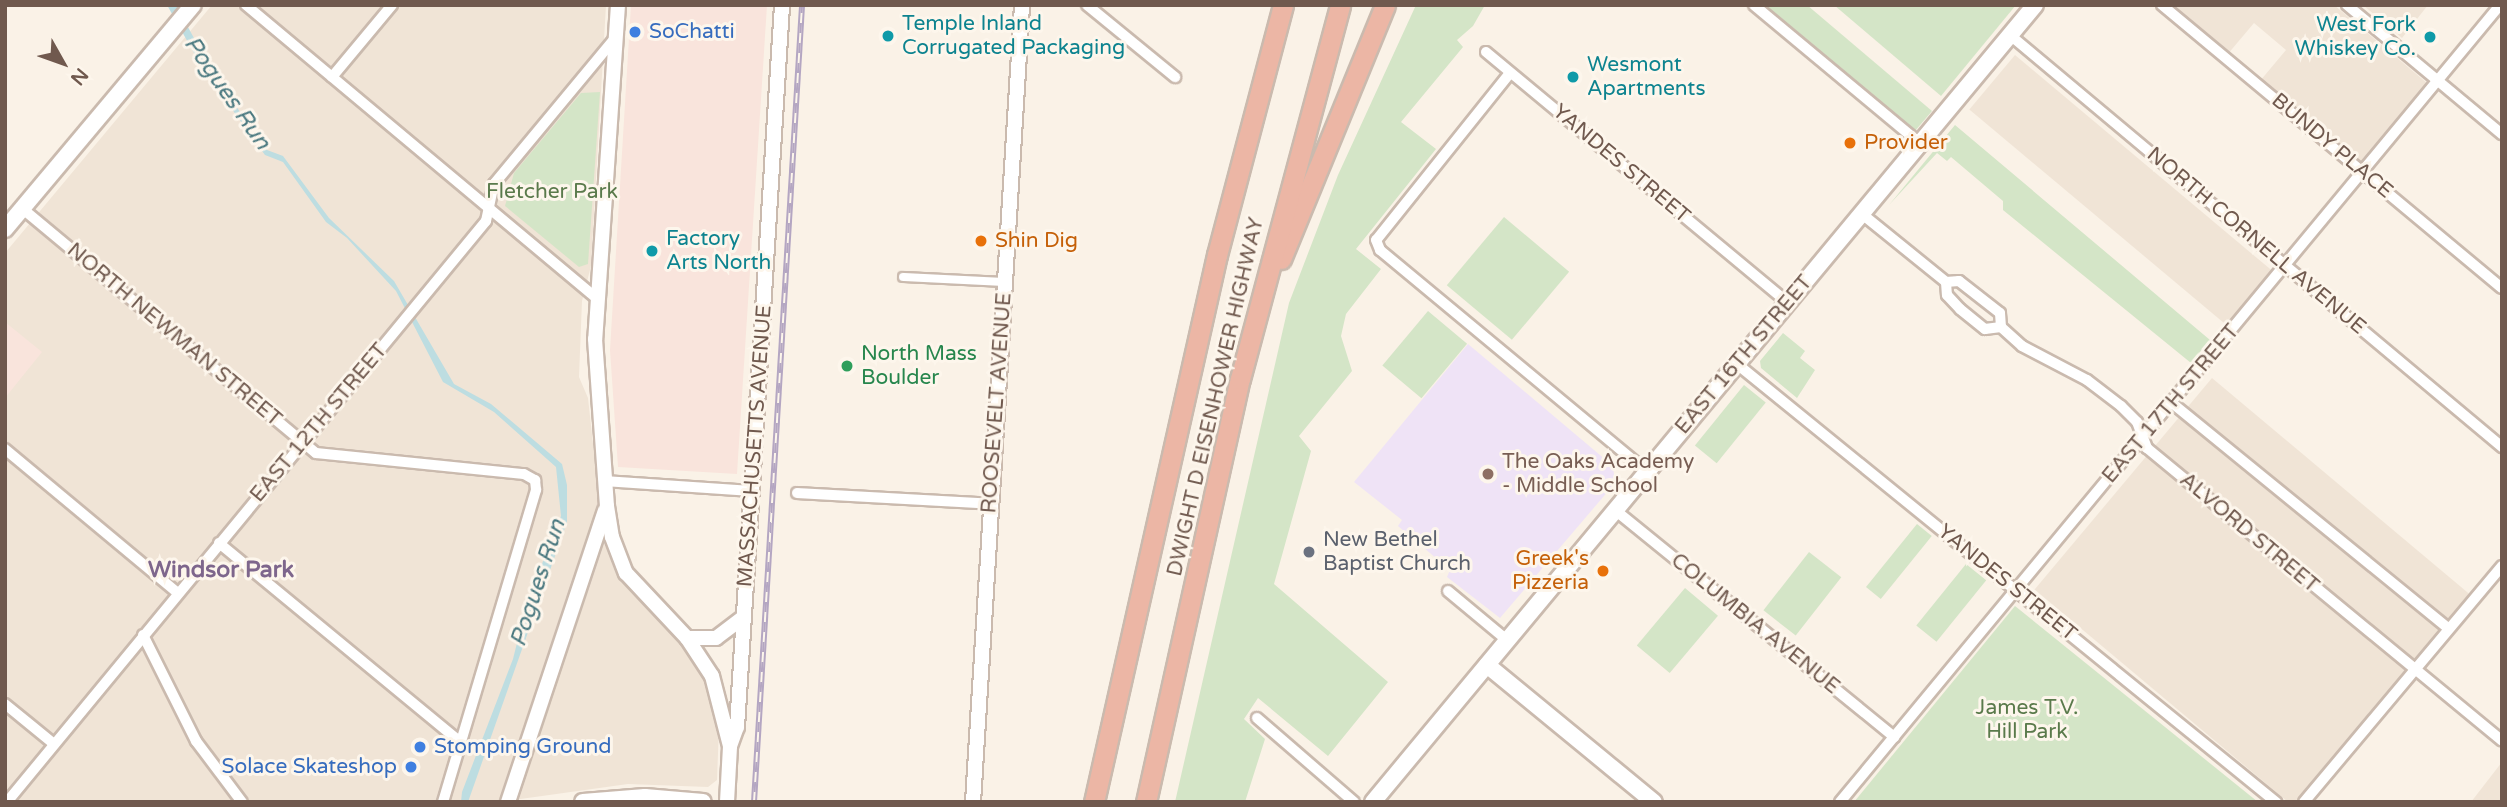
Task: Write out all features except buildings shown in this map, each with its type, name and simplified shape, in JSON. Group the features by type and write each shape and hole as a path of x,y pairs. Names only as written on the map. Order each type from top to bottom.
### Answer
{"highway":[{"name":"DWIGHT D EISENHOWER HIGHWAY","path":"1146,802 1240,379 1340,5"},
{"path":"1240,379 1283,255 1385,5"},
{"name":"DWIGHT D EISENHOWER HIGHWAY","path":"1094,802 1217,255 1283,6"}],"main road":[{"path":"5,229 193,5"},
{"name":"EAST 16TH STREET","path":"1373,802 2035,5"},
{"path":"1487,665 1654,802"},
{"path":"583,802 645,797 703,802"}],"street":[{"path":"246,5 599,300"},
{"path":"332,77 392,5"},
{"path":"618,5 595,364 607,506 615,549 626,573 687,638 712,676 730,746"},
{"name":"MASSACHUSETTS AVENUE","path":"727,802 730,746 737,727 782,5"},
{"name":"ROOSEVELT AVENUE","path":"973,802 1023,5"},
{"path":"1087,5 1175,77"},
{"path":"1754,5 1920,144"},
{"name":"BUNDY PLACE","path":"2162,5 2502,288"},
{"path":"2347,5 2502,134"},
{"name":"EAST 17TH STREET","path":"1840,802 2500,5"},
{"name":"NORTH CORNELL AVENUE","path":"2010,35 2502,447"},
{"name":"EAST 12TH STREET","path":"7,802 486,221 494,184 616,37"},
{"name":"YANDES STREET","path":"1486,52 1788,303"},
{"path":"1510,73 1376,240 1380,250 1647,472"},
{"name":"NORTH NEWMAN STREET","path":"23,209 316,453 527,474 535,480 536,491 460,740"},
{"name":"ALVORD STREET","path":"1862,214 1946,282 1959,281 2000,313 2001,327 2022,346 2087,380 2120,406 2137,422 2142,439 2236,524 2502,741"},
{"path":"903,277 1005,282"},
{"name":"ALVORD STREET","path":"1946,282 1947,295 1960,309 1985,328 2001,327"},
{"name":"YANDES STREET","path":"1737,364 2276,802"},
{"path":"2172,403 2449,629"},
{"path":"5,449 178,593"},
{"path":"604,481 752,491"},
{"path":"797,493 991,504"},
{"path":"508,802 607,506"},
{"name":"COLUMBIA AVENUE","path":"1615,510 1894,737"},
{"path":"219,543 460,740 443,802"},
{"path":"2304,802 2502,566"},
{"path":"1448,591 1508,641"},
{"path":"687,638 716,638 744,617"},
{"path":"143,635 196,741 242,802"},
{"path":"5,704 54,744"},
{"path":"1257,718 1354,802"}],"shaded area":[{"name":"Windsor Park","path":"212,5 606,5 591,266 582,301 579,377 588,398 604,544 627,587 681,640 705,677 719,727 717,780 708,787 628,784 499,802 5,802 5,253"},
{"name":"Factory Arts North","path":"631,5 767,5 737,474 618,467 610,350"},
{"path":"2167,5 2334,5 2427,83 2360,165 2260,81 2286,50 2254,23 2227,55"},
{"path":"2363,5 2428,5 2402,38"},
{"path":"2015,55 2273,272 2228,326 1969,109"},
{"path":"5,322 42,352 5,398"},
{"name":"The Oaks Academy - Middle School","path":"1468,344 1613,466 1615,483 1500,618 1447,577 1450,570 1398,526 1402,520 1354,482"},
{"path":"2212,378 2469,594 2295,802 2288,802 2035,589"},
{"path":"2502,762 2502,802 2471,802"}],"green space":[{"path":"1416,5 1485,5 1473,26 1457,40 1463,47 1401,122 1436,149 1356,249 1381,269 1346,314 1341,336 1352,371 1299,436 1311,451 1274,584 1388,682 1328,756 1258,698 1244,719 1265,739 1245,802 1175,802 1289,303 1338,175"},
{"path":"1763,5 1807,5 1932,111 1915,131"},
{"path":"1834,5 2016,5 1941,96"},
{"name":"Fletcher Park","path":"600,92 588,264 579,267 505,206 514,173 581,93"},
{"path":"1955,125 2210,340 2191,363 2003,210 2003,201 1951,157 1947,161 1937,153 1889,205"},
{"path":"1504,217 1569,272 1512,340 1447,285"},
{"path":"1428,311 1467,344 1421,398 1382,365"},
{"path":"1783,333 1805,351 1800,358 1815,370 1797,398 1761,368 1760,361"},
{"path":"1744,385 1766,403 1717,463 1695,446"},
{"path":"1917,524 1932,536 1881,599 1866,587"},
{"path":"1809,552 1841,577 1796,636 1763,610"},
{"path":"1966,564 1986,580 1936,642 1916,625"},
{"path":"1685,588 1718,616 1670,673 1637,645"},
{"name":"James T.V. Hill Park","path":"2015,606 2258,802 1854,802"}],"water":[{"name":"Pogues Run","path":"167,5 176,5 214,75 267,150 283,156 329,218 394,281 454,384 491,404 562,464 567,485 567,522 468,802 461,802 462,792 513,659 528,599 561,516 556,467 494,412 443,382 396,291 347,238 326,222 283,162 265,155 203,69"}],"railway":[{"path":"754,802 802,5"}],"place":[{"name":"SoChatti","path":"635,32"},
{"name":"Temple Inland Corrugated Packaging","path":"888,36"},
{"name":"West Fork Whiskey Co.","path":"2430,37"},
{"name":"Wesmont Apartments","path":"1573,77"},
{"name":"Provider","path":"1850,143"},
{"name":"Shin Dig","path":"981,241"},
{"name":"Factory Arts North","path":"652,251"},
{"name":"North Mass Boulder","path":"847,366"},
{"name":"The Oaks Academy - Middle School","path":"1488,474"},
{"name":"New Bethel Baptist Church","path":"1309,552"},
{"name":"Greek's Pizzeria","path":"1603,571"},
{"name":"Stomping Ground","path":"420,747"},
{"name":"Solace Skateshop","path":"411,767"}],"district":[{"name":"Windsor Park","path":"221,570"}]}
